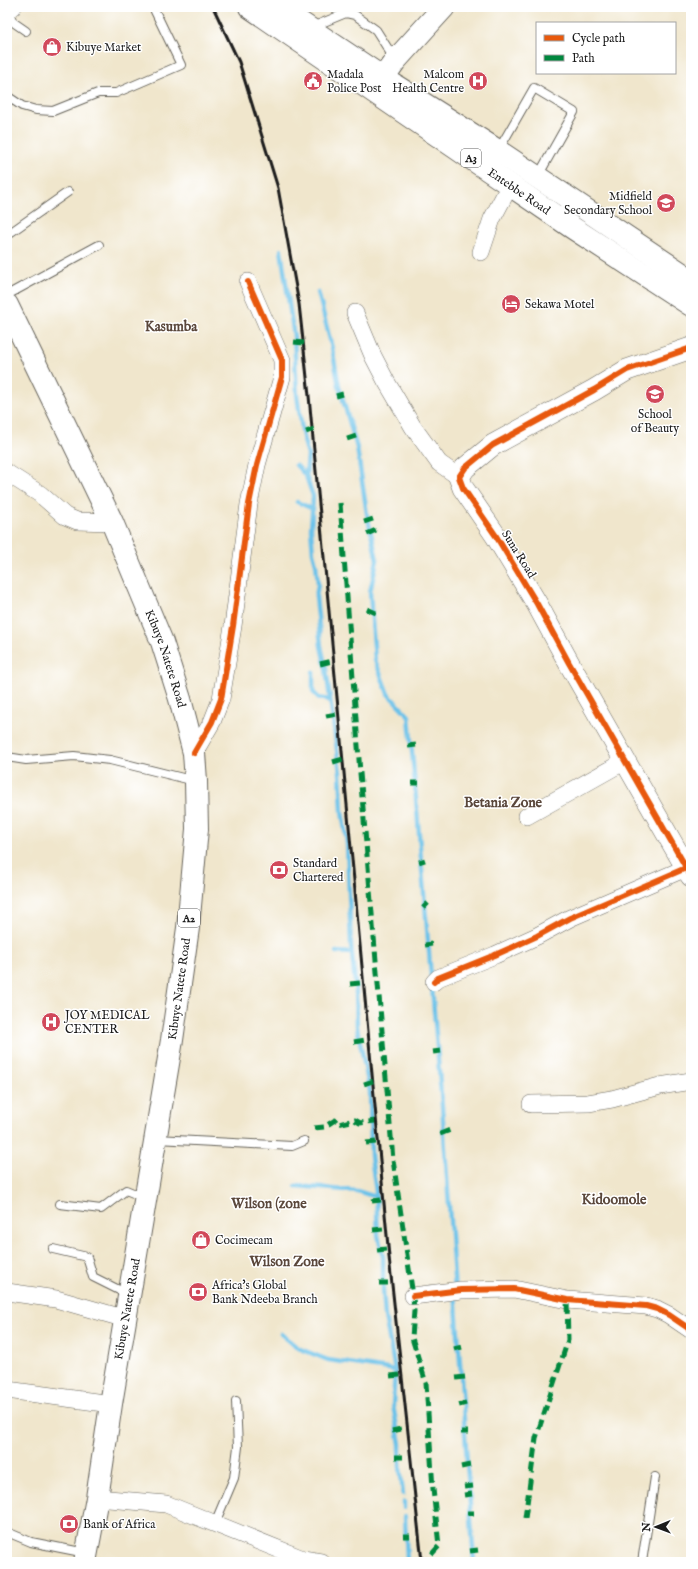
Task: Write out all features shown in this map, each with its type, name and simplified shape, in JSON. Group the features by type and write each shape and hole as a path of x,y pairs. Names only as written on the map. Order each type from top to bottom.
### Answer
{"main road":[{"name":"Entebbe Road","path":"277,7 309,28 389,70 498,152 691,280"},
{"path":"389,70 444,7"},
{"name":"Entebbe Road","path":"251,8 510,185 691,305"},
{"name":"Kibuye Natete Road","path":"7,305 112,522 162,642 180,699 194,753 196,781 197,828 188,928 174,1031 111,1404 98,1498 86,1557"}],"street":[{"path":"481,252 492,219 510,185"},
{"path":"194,753 212,722 221,699 233,626 249,504 257,465 282,377 282,360 248,282"},
{"path":"355,313 373,356 413,427 439,463 459,477 465,468 493,445 594,390 627,370 691,348"},
{"path":"7,473 40,494 65,516 77,520 112,522"},
{"name":"Suna Road","path":"459,477 463,488 496,536 537,604 689,872"},
{"path":"527,816 625,761"},
{"path":"434,982 438,978 537,936 570,918 689,872"},
{"path":"531,1104 588,1103 612,1099 660,1086 691,1081"},
{"path":"412,1296 453,1291 514,1289 567,1300 646,1306 657,1309 669,1315 691,1330"},
{"path":"7,1292 56,1299 126,1319"},
{"path":"7,1390 111,1404"},
{"path":"98,1498 166,1504 303,1559 321,1562"}],"lane":[{"path":"7,96 22,106 36,110 53,111 98,93 116,93 181,65 153,7"},
{"path":"309,28 346,13 355,15 382,36 389,70"},
{"path":"9,14 26,31"},
{"path":"498,152 534,88 574,112 536,178"},
{"path":"7,235 68,192"},
{"path":"7,295 99,245"},
{"path":"7,757 26,760 74,756 110,760 196,781"},
{"path":"156,1139 292,1146 304,1141"},
{"path":"60,1204 101,1209 126,1190 146,1198"},
{"path":"53,1249 87,1257 93,1277 130,1295"},
{"path":"215,1523 234,1478 238,1447 236,1401"},
{"path":"642,1562 655,1477"},
{"path":"7,1532 31,1542 86,1557"}],"waterway":[{"path":"281,250 294,337 297,395 303,437 308,455 306,476"},
{"path":"318,292 332,348 339,386 357,448 367,514 377,560 370,592 375,660 388,694 409,716 442,1106 474,1562"},
{"path":"296,465 306,476 313,496 311,529 318,584 316,597 321,646 326,669 340,773 342,812 347,844 351,945 356,993 357,1027 370,1092 371,1156 376,1192 378,1235 383,1257 385,1316 395,1370 393,1405 400,1444 400,1467 403,1494"},
{"path":"297,502 313,509"},
{"path":"313,672 313,692 319,698 330,700"},
{"path":"336,952 352,953"},
{"path":"296,1186 357,1191 376,1197"},
{"path":"281,1334 298,1348 328,1360 395,1370"},
{"path":"404,1502 404,1508"},
{"path":"405,1517 407,1562"}],"railway":[{"path":"213,7 239,62 278,188 299,304 309,396 389,1257 422,1562"}],"marked path":[{"path":"294,342 304,343"},
{"path":"336,396 343,394"},
{"path":"306,432 314,429"},
{"path":"347,439 356,436"},
{"path":"340,503 360,773 393,1160 413,1296 414,1311 412,1338 426,1383 433,1489 439,1546 427,1562"},
{"path":"364,522 373,519"},
{"path":"367,534 376,530"},
{"path":"367,609 376,613"},
{"path":"320,664 332,661"},
{"path":"326,716 337,714"},
{"path":"408,746 416,745"},
{"path":"333,762 343,759"},
{"path":"412,783 419,783"},
{"path":"419,862 425,860"},
{"path":"423,908 428,903"},
{"path":"425,945 432,944"},
{"path":"350,984 360,983"},
{"path":"354,1042 365,1040"},
{"path":"433,1052 441,1051"},
{"path":"364,1084 373,1081"},
{"path":"314,1128 324,1127 335,1120 338,1124 355,1120 360,1123 375,1121"},
{"path":"440,1134 453,1129"},
{"path":"366,1143 377,1142"},
{"path":"372,1201 381,1200"},
{"path":"373,1230 384,1229"},
{"path":"377,1250 386,1249"},
{"path":"379,1283 388,1283"},
{"path":"525,1518 536,1438 568,1340 567,1300"},
{"path":"454,1349 462,1347"},
{"path":"390,1376 400,1375"},
{"path":"456,1378 465,1377"},
{"path":"459,1405 466,1403"},
{"path":"392,1431 401,1429"},
{"path":"461,1432 468,1432"},
{"path":"395,1457 403,1457"},
{"path":"461,1467 470,1465"},
{"path":"464,1487 473,1486"},
{"path":"464,1495 472,1494"},
{"path":"467,1513 474,1513"},
{"path":"403,1536 410,1536"},
{"path":"470,1551 478,1550"}],"cycle path":[{"path":"194,753 212,722 221,699 233,626 249,504 257,465 282,377 282,360 248,282"},
{"path":"691,348 627,370 594,390 493,445 465,468 459,477 463,488 496,536 537,604 569,663 691,876"},
{"path":"434,982 438,978 537,936 570,918 686,868"},
{"path":"413,1296 461,1290 514,1289 567,1300 646,1306 657,1309 669,1315 691,1330"}],"place":[{"name":"Kibuye Market","path":"52,47"},
{"name":"Madala Police Post","path":"313,81"},
{"name":"Malcom Health Centre","path":"478,81"},
{"name":"Midfield Secondary School","path":"666,203"},
{"name":"Sekawa Motel","path":"511,304"},
{"name":"School of Beauty","path":"655,394"},
{"name":"Standard Chartered","path":"279,870"},
{"name":"JOY MEDICAL CENTER","path":"51,1022"},
{"name":"Cocimecam","path":"201,1240"},
{"name":"Africa's Global Bank Ndeeba Branch","path":"198,1292"},
{"name":"Bank of Africa","path":"69,1524"}],"district":[{"name":"Kasumba","path":"171,326"},
{"name":"Betania Zone","path":"503,802"},
{"name":"Kidoomole","path":"614,1199"},
{"name":"Wilson (zone","path":"269,1203"},
{"name":"Wilson Zone","path":"287,1261"}]}
